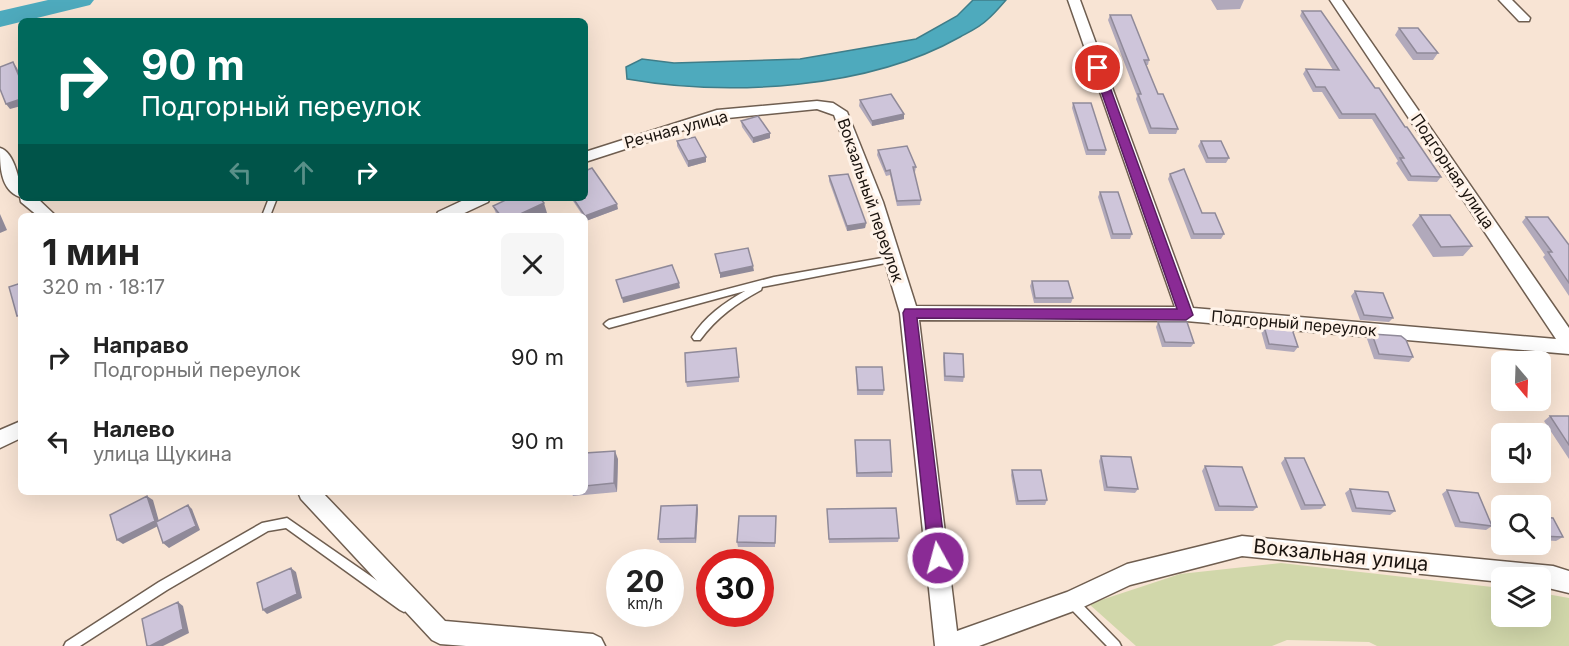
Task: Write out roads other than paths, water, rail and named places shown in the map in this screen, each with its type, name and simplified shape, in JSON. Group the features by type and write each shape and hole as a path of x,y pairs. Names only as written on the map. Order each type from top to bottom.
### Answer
{"street":[{"path":"1074,0 1186,315"},
{"name":"Подгорная улица","path":"1336,0 1569,345"},
{"path":"1505,0 1524,18"},
{"name":"Речная улица","path":"588,156 717,115 817,105 828,106 840,112"},
{"name":"Вокзальный переулок","path":"840,112 875,202 909,313 948,646"},
{"path":"0,153 18,190"},
{"path":"30,201 44,213"},
{"path":"450,213 476,201"},
{"name":"Подгорный переулок","path":"909,313 1186,315 1569,345"},
{"path":"0,439 18,430"},
{"path":"311,495 440,632 593,646"},
{"name":"Вокзальная улица","path":"948,646 1071,601 1127,575 1242,546 1552,577 1569,582"}],"lane":[{"path":"609,324 691,300 774,280 893,259"},
{"path":"697,337 710,318 723,307 774,280"},
{"path":"70,646 163,586 266,526 287,523 440,632"},
{"path":"1071,601 1115,646"}],"water":[{"path":"973,0 1006,0 984,23 960,37 924,54 884,68 841,78 753,87 710,87 627,79 626,67 642,59 674,63 800,59 916,39 957,16"}],"waterway":[{"path":"0,19 81,0"}]}
